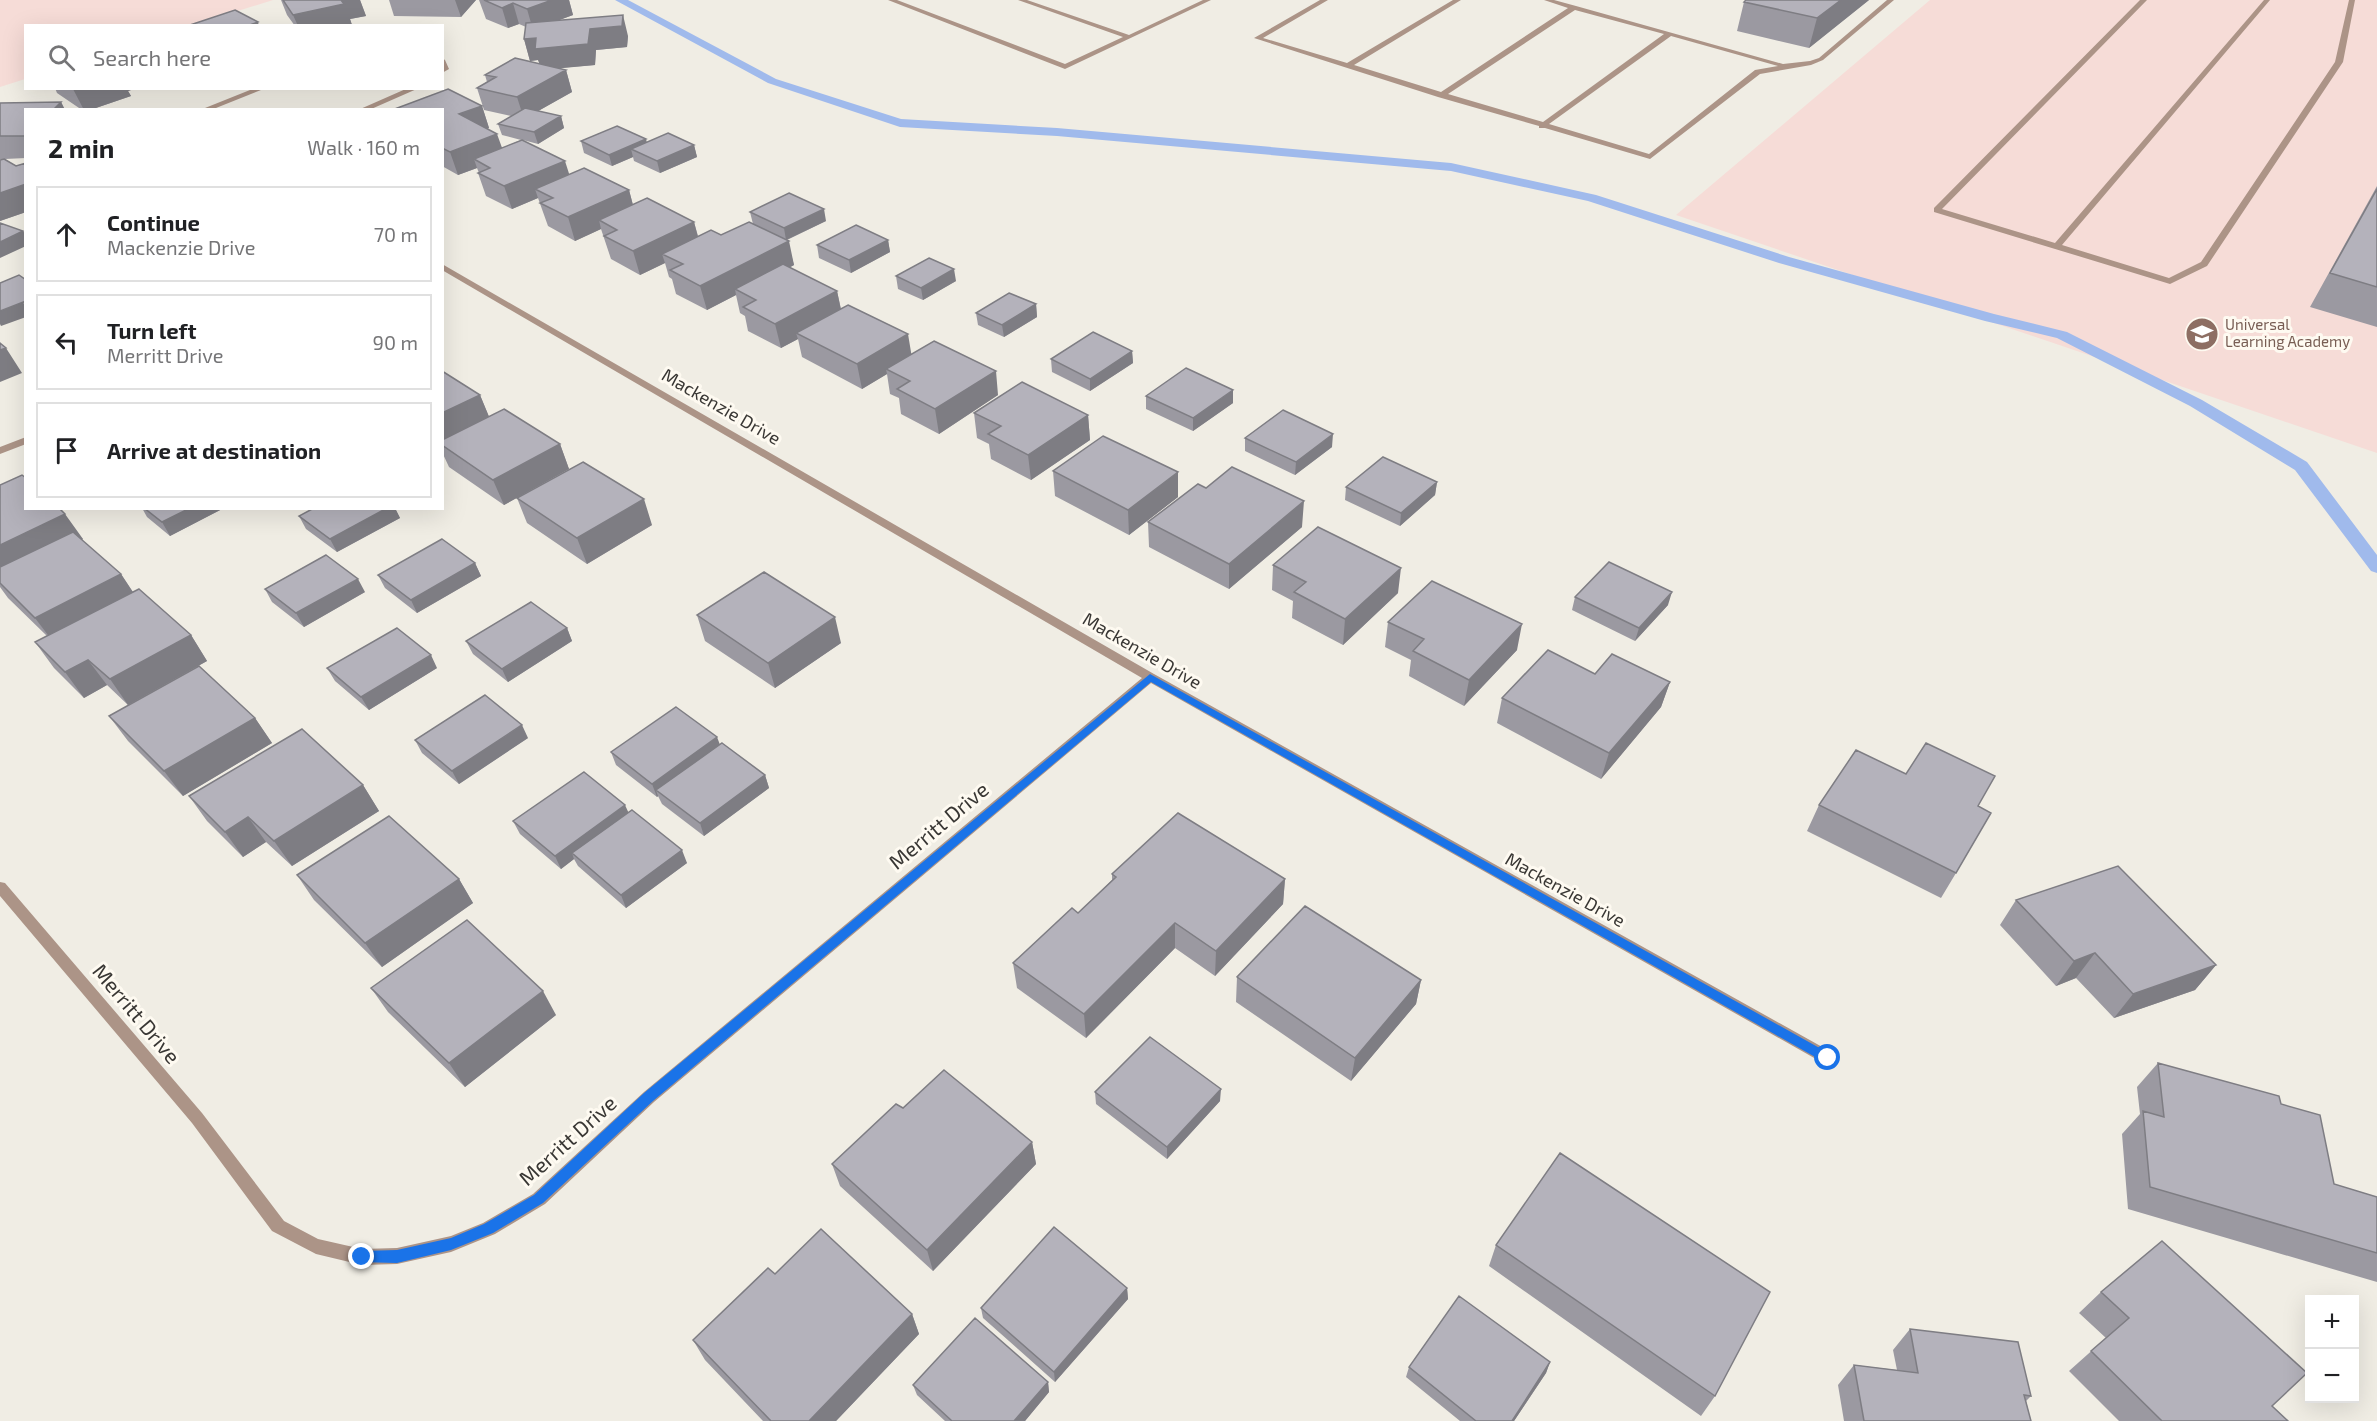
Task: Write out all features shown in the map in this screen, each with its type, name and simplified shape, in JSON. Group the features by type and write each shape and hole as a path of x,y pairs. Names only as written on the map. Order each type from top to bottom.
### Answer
{"street":[{"path":"891,0 1065,67 1209,0"},
{"path":"1021,0 1129,37"},
{"path":"1325,0 1257,38 1650,157 1758,72 1821,59 1891,0"},
{"path":"1347,66 1458,0"},
{"path":"1547,0 1785,66"},
{"path":"2144,0 1937,210 2170,281 2204,264 2339,62 2352,0"},
{"path":"2057,246 2267,0"},
{"path":"1441,95 1574,7"},
{"path":"1542,126 1669,34"},
{"path":"208,108 258,90"},
{"path":"366,108 411,90"},
{"name":"Mackenzie Drive","path":"444,267 1150,677 1828,1058"},
{"path":"0,451 24,441"},
{"name":"Merritt Drive","path":"0,886 198,1118 278,1226 316,1246 362,1257 397,1256 451,1244 489,1229 539,1199 649,1097 1150,677"}],"shaded area":[{"path":"0,0 273,0 196,24 24,24 24,79 0,87"},
{"name":"Universal Learning Academy","path":"1930,0 2377,0 2377,453 1676,215"}],"building":[{"path":"283,0 341,0 344,4 293,15"},
{"path":"484,0 552,0 527,9 513,3 502,8"},
{"path":"1746,0 1841,0 1817,18 1744,2"},
{"path":"235,10 258,22 252,24 193,24"},
{"path":"623,15 622,26 590,29 588,44 535,49 536,38 524,39 526,23"},
{"path":"515,58 566,70 517,97 477,88 496,77 485,75"},
{"path":"448,89 482,106 459,114 497,134 450,152 444,149 444,108 397,108"},
{"path":"61,102 55,108 24,108 24,136 0,136 0,103"},
{"path":"525,108 561,116 534,132 498,124"},
{"path":"617,126 646,139 609,155 581,141"},
{"path":"668,133 694,145 657,161 631,149"},
{"path":"522,140 565,161 504,186 478,173 490,168 474,159"},
{"path":"4,159 16,166 24,164 24,185 0,193 0,160"},
{"path":"584,168 629,190 568,217 540,203 553,198 535,189"},
{"path":"2377,189 2377,287 2330,273"},
{"path":"789,193 824,209 784,228 750,212"},
{"path":"647,198 694,222 633,251 604,236 617,230 599,220"},
{"path":"749,222 789,241 700,286 670,270 683,264 662,254 711,230 721,235"},
{"path":"0,223 23,231 0,242"},
{"path":"856,225 888,240 849,260 817,245"},
{"path":"929,258 954,269 921,288 896,276"},
{"path":"783,264 837,291 775,324 743,307 756,300 735,289"},
{"path":"19,275 24,279 24,302 0,311 0,283"},
{"path":"1009,293 1036,304 1002,325 976,313"},
{"path":"848,305 908,334 857,364 796,333"},
{"path":"1093,332 1132,351 1090,379 1051,359"},
{"path":"934,341 996,371 935,409 897,389 910,381 886,369"},
{"path":"1186,368 1233,390 1193,418 1146,396"},
{"path":"444,372 480,395 444,412"},
{"path":"1022,382 1088,415 1028,455 988,434 1001,426 974,413"},
{"path":"504,409 560,444 493,480 444,446 444,439"},
{"path":"1283,410 1333,434 1296,462 1245,438"},
{"path":"1103,436 1178,472 1128,510 1053,471"},
{"path":"1383,457 1437,482 1401,513 1346,487"},
{"path":"583,462 644,499 577,538 517,498"},
{"path":"1232,467 1304,501 1229,564 1148,522 1198,484 1206,488"},
{"path":"22,475 24,476 24,510 61,510 65,514 0,545 0,485"},
{"path":"147,510 186,510 162,522"},
{"path":"310,510 383,510 330,539 299,516"},
{"path":"1318,527 1401,568 1345,619 1294,592 1306,582 1273,565"},
{"path":"73,532 121,574 35,618 0,583 0,567"},
{"path":"442,539 475,563 411,600 378,575"},
{"path":"326,555 358,579 296,613 265,589"},
{"path":"1609,562 1672,592 1639,628 1575,597"},
{"path":"764,572 835,617 768,663 697,615"},
{"path":"1432,581 1522,624 1469,680 1413,651 1424,639 1388,622"},
{"path":"139,589 191,635 110,679 88,660 65,672 35,642"},
{"path":"531,602 567,628 502,669 466,641"},
{"path":"397,628 431,655 361,697 327,668"},
{"path":"1548,650 1595,674 1612,654 1670,682 1609,753 1502,698"},
{"path":"199,666 255,718 164,771 109,716"},
{"path":"485,695 522,725 452,771 415,740"},
{"path":"676,707 717,737 652,784 611,752"},
{"path":"302,729 363,785 274,841 248,817 225,832 189,796"},
{"path":"722,743 765,775 700,823 656,790"},
{"path":"1926,743 1995,776 1978,806 1991,813 1956,873 1819,805 1856,750 1906,774"},
{"path":"584,772 625,805 555,856 513,821"},
{"path":"632,810 682,850 621,895 572,853"},
{"path":"1178,813 1285,879 1216,951 1175,923 1084,1014 1013,963 1072,908 1078,913 1116,877 1112,874"},
{"path":"389,816 459,879 365,943 297,875"},
{"path":"2118,866 2216,965 2133,994 2095,953 2074,961 2016,900"},
{"path":"1305,906 1421,980 1355,1058 1237,977"},
{"path":"467,920 543,991 449,1063 371,988"},
{"path":"1150,1037 1221,1089 1167,1147 1095,1092"},
{"path":"2158,1063 2279,1096 2281,1104 2320,1115 2334,1184 2377,1197 2377,1253 2150,1187 2143,1111 2164,1117"},
{"path":"944,1070 1032,1142 927,1250 832,1164 896,1104 903,1108"},
{"path":"1560,1153 1770,1292 1715,1396 1496,1245"},
{"path":"1054,1227 1127,1288 1054,1372 981,1308"},
{"path":"821,1229 912,1314 809,1421 771,1421 693,1340 768,1268 775,1274"},
{"path":"2162,1241 2305,1371 2305,1375 2272,1406 2288,1421 2162,1421 2091,1351 2129,1318 2101,1292"},
{"path":"1459,1296 1550,1362 1512,1421 1476,1421 1409,1367"},
{"path":"975,1318 1048,1382 1014,1421 952,1421 913,1385"},
{"path":"1910,1329 2018,1342 2031,1396 2024,1395 2031,1421 1864,1421 1854,1365 1918,1373"}],"waterway":[{"path":"620,0 772,81 900,123 1057,132 1451,167 1591,198 1784,260 1990,318 2062,335 2196,403 2301,466 2377,567"}],"place":[{"name":"Universal Learning Academy","path":"2202,334"}],"route":[{"path":"362,1257 397,1256 451,1244 489,1229 539,1199 649,1097 1150,677 1828,1058"}]}
